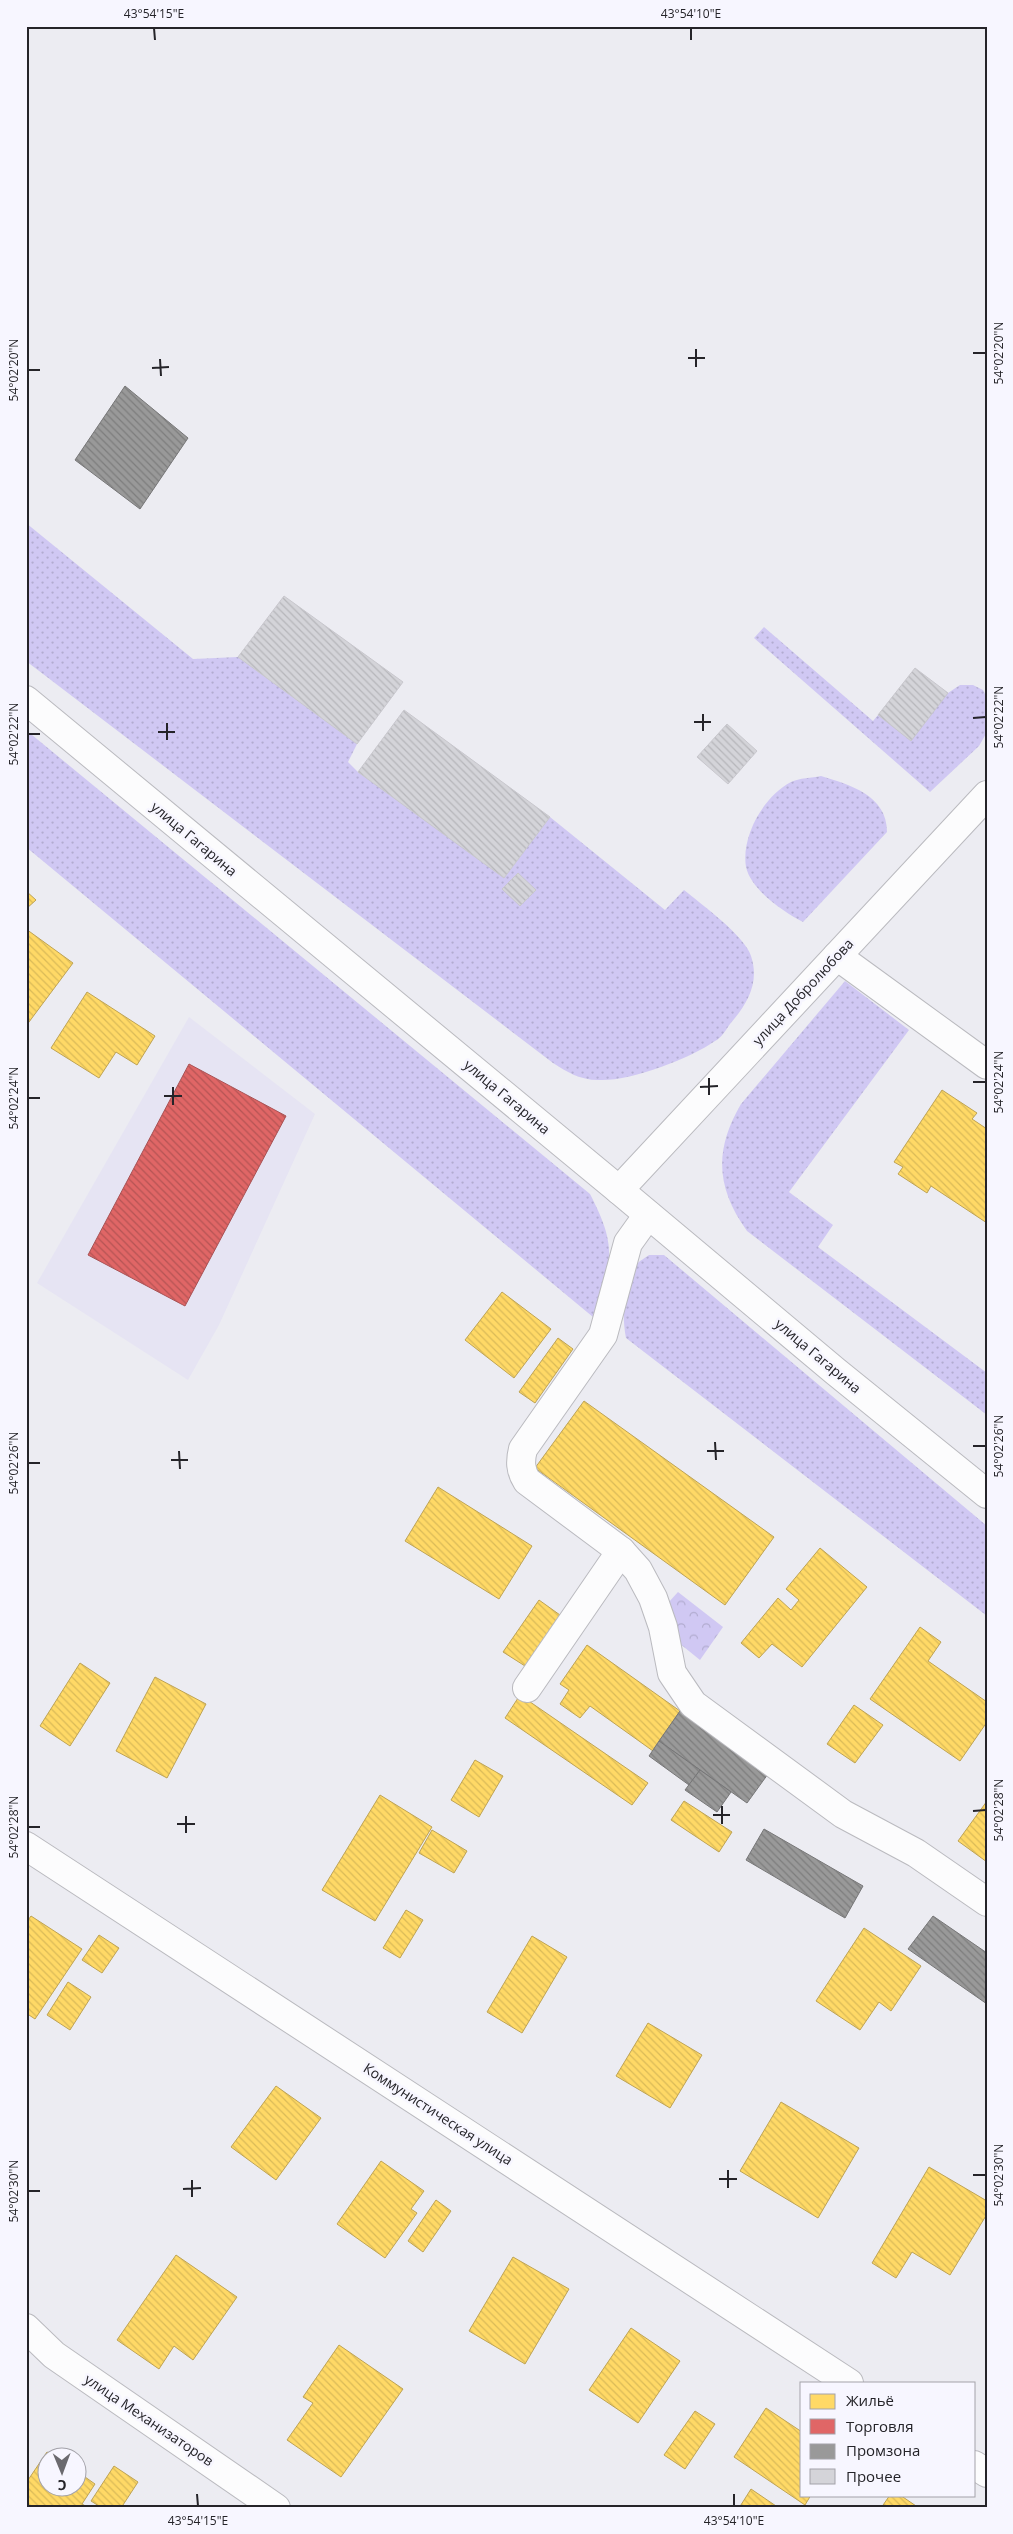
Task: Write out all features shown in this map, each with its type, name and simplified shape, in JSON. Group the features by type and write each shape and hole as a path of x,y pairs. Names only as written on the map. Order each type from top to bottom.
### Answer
{"street":[{"name":"улица Гагарина","path":"26,700 619,1190 842,1377 987,1494"},
{"name":"улица Добролюбова","path":"619,1190 987,795"},
{"path":"837,956 987,1065"},
{"path":"648,1215 628,1243 603,1335 523,1448 520,1460 522,1473 528,1481 621,1551 638,1570 653,1598 663,1627 672,1673 694,1704 843,1814 916,1854 987,1902"},
{"path":"527,1688 621,1551"},
{"name":"Коммунистическая улица","path":"26,1846 847,2382"},
{"name":"улица Механизаторов","path":"26,2328 54,2355 276,2508"},
{"path":"976,2466 987,2473"}],"shaded area":[{"path":"189,1017 315,1114 219,1325 188,1380 37,1283"}],"green space":[{"path":"26,523 193,659 238,657 357,744 348,762 358,772 504,878 550,817 665,910 684,890 732,930 751,956 754,975 753,984 742,1009 717,1040 675,1062 642,1073 611,1080 591,1080 574,1075 553,1063 26,661"},
{"path":"764,627 873,721 878,715 948,693 960,685 973,685 983,690 987,698 987,732 979,746 930,792 754,638"},
{"path":"26,730 590,1194 605,1228 609,1255 608,1268 593,1317 26,847"},
{"path":"821,776 844,783 874,800 881,809 887,832 803,922 778,906 754,884 746,867 745,855 747,843 756,818 772,797 791,782"},
{"path":"845,981 909,1030 789,1192 833,1225 818,1247 987,1373 987,1415 747,1231 729,1199 724,1184 722,1169 726,1137 741,1104"},
{"path":"649,1255 664,1255 987,1526 987,1616 626,1338 624,1300 628,1281 636,1265"},
{"path":"678,1592 723,1627 700,1660 679,1643 668,1603"}],"building: Жильё":[{"path":"26,891 36,900 26,909"},
{"path":"26,929 73,963 26,1026"},
{"path":"87,992 155,1036 137,1065 116,1052 99,1078 51,1048"},
{"path":"942,1090 977,1113 972,1119 987,1129 987,1223 931,1186 927,1193 898,1174 903,1167 894,1162"},
{"path":"502,1292 551,1329 514,1378 465,1340"},
{"path":"558,1338 573,1349 535,1403 519,1392"},
{"path":"584,1401 774,1537 725,1605 535,1468"},
{"path":"438,1487 532,1546 499,1599 405,1541"},
{"path":"820,1548 867,1587 802,1667 772,1644 759,1658 741,1643 778,1598 791,1610 799,1600 786,1589"},
{"path":"539,1600 560,1615 525,1666 503,1652"},
{"path":"920,1627 941,1642 928,1661 987,1702 987,1722 960,1761 870,1699"},
{"path":"587,1645 680,1711 653,1751 590,1706 580,1718 560,1704 569,1690 560,1684"},
{"path":"80,1663 110,1683 70,1746 40,1726"},
{"path":"155,1677 206,1704 167,1778 116,1751"},
{"path":"520,1695 648,1783 632,1805 505,1718"},
{"path":"854,1705 883,1725 855,1763 827,1744"},
{"path":"475,1760 503,1776 479,1817 451,1800"},
{"path":"380,1795 432,1827 375,1921 322,1890"},
{"path":"684,1801 732,1832 719,1852 671,1820"},
{"path":"987,1801 987,1862 958,1841"},
{"path":"432,1830 467,1851 454,1873 419,1853"},
{"path":"406,1910 423,1920 400,1958 383,1948"},
{"path":"31,1916 82,1949 35,2019 26,2013 26,1923"},
{"path":"864,1928 921,1966 891,2011 879,2002 860,2030 816,2001"},
{"path":"99,1935 119,1948 102,1973 82,1960"},
{"path":"532,1936 567,1957 522,2033 487,2012"},
{"path":"68,1982 91,1997 70,2030 47,2015"},
{"path":"648,2023 702,2055 670,2108 616,2076"},
{"path":"276,2086 321,2118 276,2180 231,2147"},
{"path":"781,2102 859,2148 818,2218 740,2171"},
{"path":"381,2161 424,2191 411,2209 417,2213 385,2258 337,2224"},
{"path":"929,2167 987,2201 987,2214 950,2275 912,2252 896,2278 872,2263"},
{"path":"436,2200 451,2211 423,2252 408,2241"},
{"path":"176,2255 237,2297 193,2360 174,2346 159,2369 117,2340"},
{"path":"513,2257 569,2289 525,2364 469,2331"},
{"path":"631,2328 680,2361 638,2423 589,2390"},
{"path":"339,2345 403,2389 341,2477 287,2440 313,2403 303,2397"},
{"path":"766,2408 800,2431 800,2496 810,2496 805,2505 734,2457"},
{"path":"695,2411 715,2424 685,2469 664,2455"},
{"path":"38,2465 38,2496 87,2496 82,2504 89,2508 26,2508 26,2483"},
{"path":"114,2466 138,2482 121,2508 102,2508 91,2501"},
{"path":"88,2479 95,2484 88,2495"},
{"path":"751,2489 779,2508 739,2508"},
{"path":"889,2496 901,2496 919,2508 881,2508"}],"building: Торговля":[{"path":"189,1064 286,1116 185,1306 88,1255"}],"building: Промзона":[{"path":"125,386 188,438 140,509 75,460"},
{"path":"680,1711 768,1774 747,1803 659,1741"},
{"path":"659,1741 700,1770 689,1785 649,1756"},
{"path":"700,1770 731,1792 717,1812 685,1790"},
{"path":"764,1829 863,1886 845,1918 746,1860"},
{"path":"933,1916 987,1953 987,2004 908,1949"}],"building: Прочее":[{"path":"284,596 403,682 357,744 238,657"},
{"path":"915,668 948,693 911,741 878,715"},
{"path":"404,710 550,817 504,878 358,772"},
{"path":"727,724 757,751 728,784 697,757"},
{"path":"518,873 536,890 520,906 502,889"}]}
